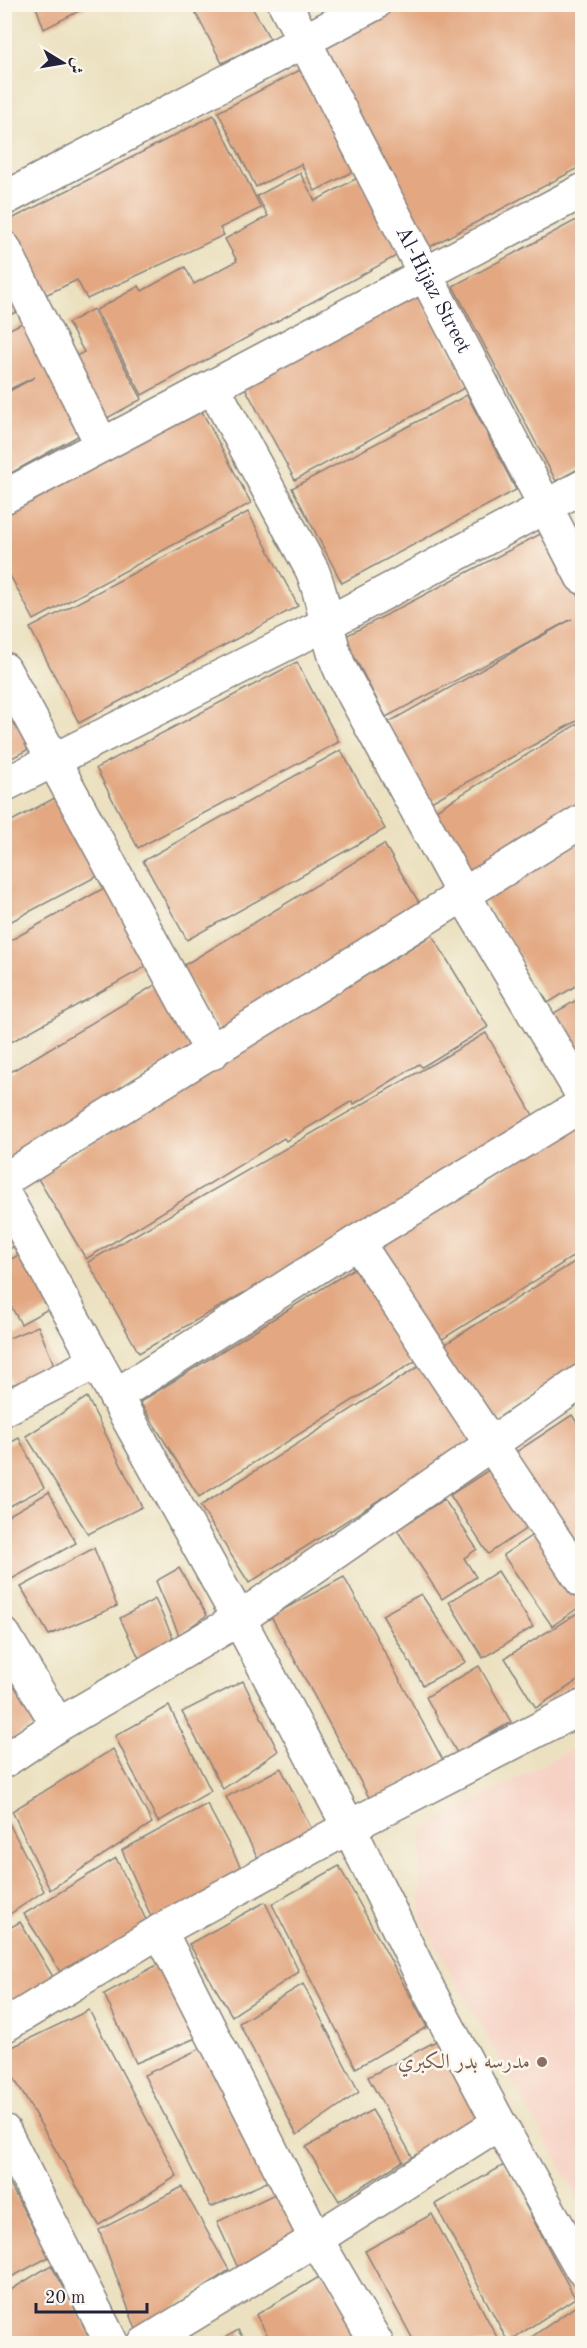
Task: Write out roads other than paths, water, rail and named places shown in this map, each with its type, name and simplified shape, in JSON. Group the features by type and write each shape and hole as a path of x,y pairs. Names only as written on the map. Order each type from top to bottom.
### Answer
{"street":[{"name":"Al-Hijaz Street","path":"285,4 582,577"},
{"path":"4,199 374,4"},
{"path":"4,497 582,191"},
{"path":"4,248 102,445"},
{"path":"213,387 312,570 322,596 334,656 341,671 463,894 582,1094"},
{"path":"4,785 326,624 582,488"},
{"path":"4,669 212,1053"},
{"path":"4,1180 212,1053 582,821"},
{"path":"115,1396 357,1242 582,1106"},
{"path":"4,1194 239,1619 349,1827 430,1993 499,2123 582,2269"},
{"path":"357,1242 582,1581"},
{"path":"4,1409 96,1362"},
{"path":"4,1761 58,1725 239,1619 582,1381"},
{"path":"4,1635 58,1725"},
{"path":"4,2026 159,1931 349,1827 582,1707"},
{"path":"159,1931 316,2239 377,2343"},
{"path":"144,2343 316,2239 499,2123"},
{"path":"4,2131 112,2343"}],"place":[{"name":"مدرسه بدر الكبري","path":"542,2062"}]}
